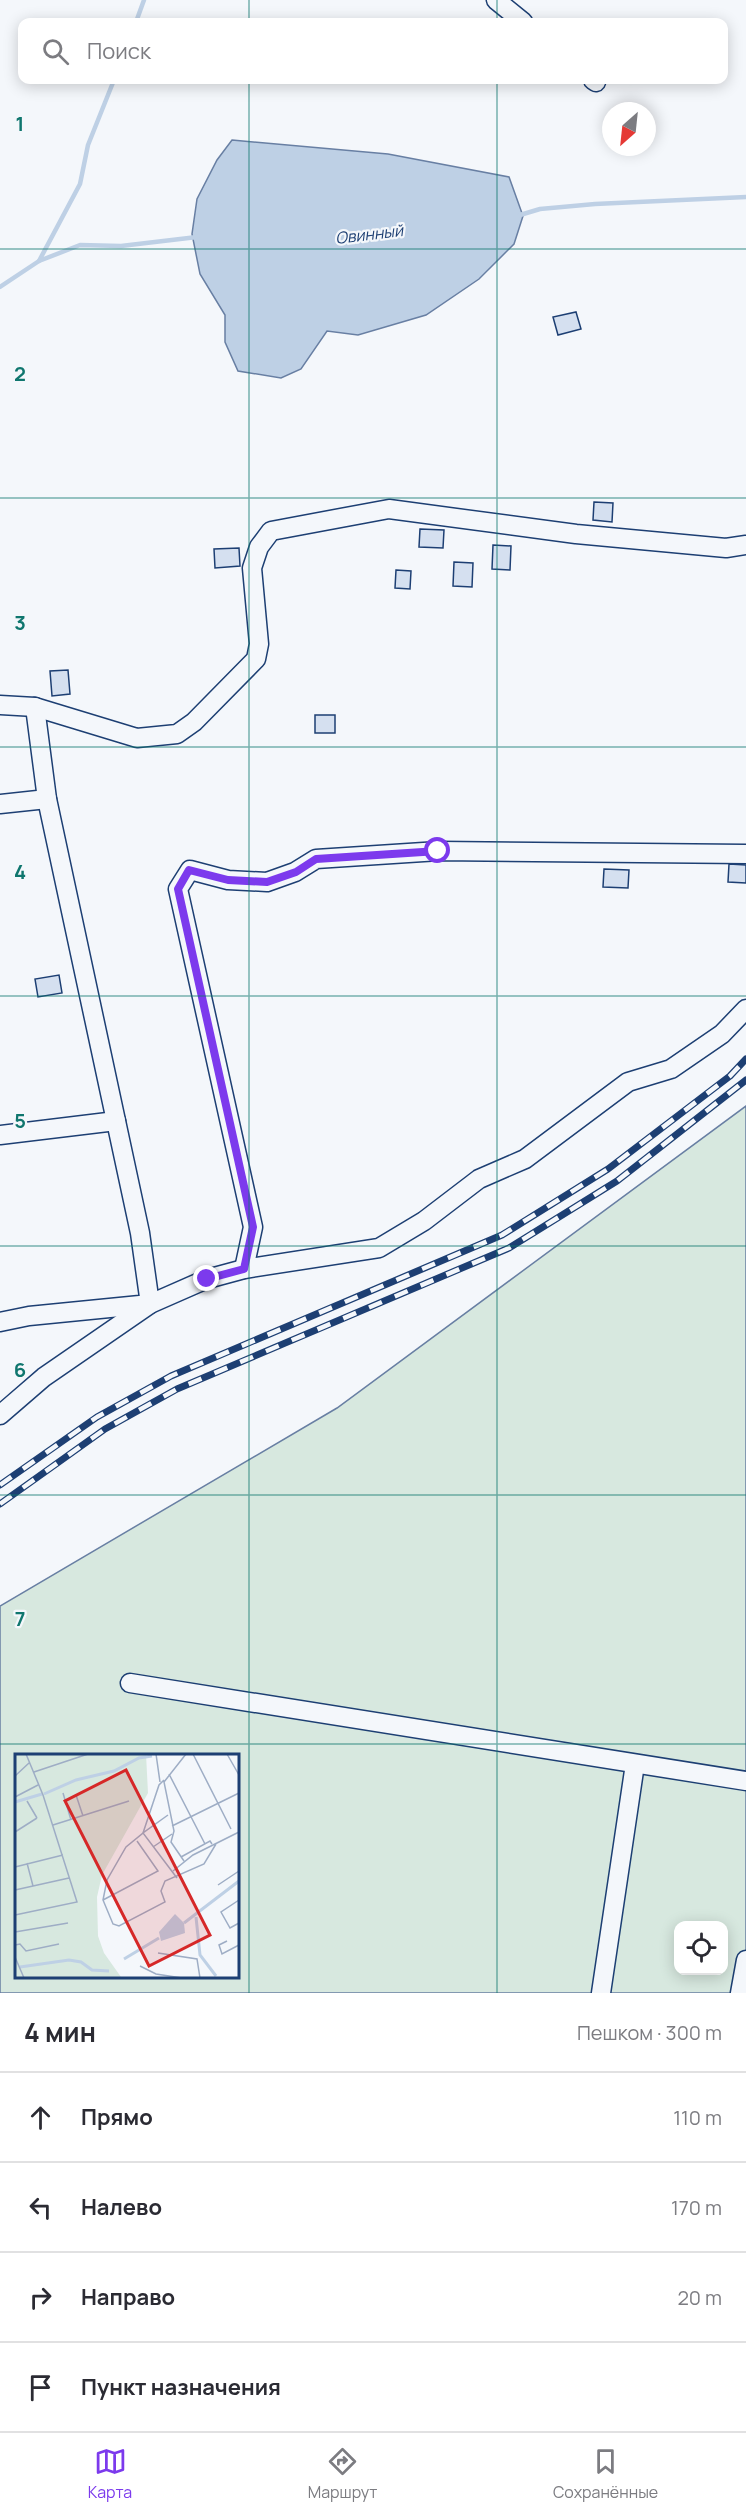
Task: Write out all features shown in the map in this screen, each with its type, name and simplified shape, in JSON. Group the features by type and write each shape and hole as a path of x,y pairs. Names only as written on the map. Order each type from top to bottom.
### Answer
{"street":[{"path":"495,0 518,18"},
{"path":"0,705 35,707 137,738 177,734 194,722 256,659 259,644 252,568 259,548 271,531 389,508 587,535 726,548 746,545"},
{"path":"35,707 47,799 140,1233 150,1304"},
{"path":"0,804 47,799"},
{"path":"244,1269 253,1227 178,889 189,870 228,880 267,882 296,872 316,859 427,852 746,854"},
{"path":"0,1415 44,1377 150,1304 207,1279 244,1269 379,1248 424,1221 479,1179 525,1160 628,1082 671,1069 722,1034 746,1009"},
{"path":"0,1135 116,1121"},
{"path":"0,1322 29,1316 150,1304"},
{"path":"130,1683 746,1781"},
{"path":"601,1993 635,1764"},
{"path":"740,1993 746,1960"}],"shaded area":[{"path":"746,1106 746,1993 0,1993 0,1606 337,1408"}],"water":[{"path":"232,140 388,154 509,177 523,216 514,244 479,279 426,315 358,335 327,331 301,369 281,378 238,371 225,342 225,315 200,274 192,234 197,199 217,160"}],"building":[{"path":"576,312 581,329 558,335 553,317"},
{"path":"594,502 613,503 612,522 593,520"},
{"path":"420,529 444,530 443,548 419,547"},
{"path":"493,545 511,546 510,570 492,569"},
{"path":"239,548 240,566 215,568 214,549"},
{"path":"454,562 473,563 472,587 453,586"},
{"path":"396,570 411,571 410,589 395,588"},
{"path":"68,670 70,694 52,696 50,671"},
{"path":"315,715 335,715 335,733 315,733"},
{"path":"729,864 746,865 746,883 728,882"},
{"path":"604,869 629,870 628,888 603,887"},
{"path":"59,975 62,993 38,997 35,979"}],"waterway":[{"path":"137,18 144,0"},
{"path":"39,261 80,184 88,145 112,84"},
{"name":"Овинный","path":"520,215 540,209 595,204 746,197"},
{"name":"Овинный","path":"0,287 39,261 80,245 121,246 197,237"}],"railway":[{"path":"0,1485 97,1417 171,1376 502,1235 608,1169 730,1076 746,1059"},
{"path":"0,1504 105,1429 177,1389 509,1248 617,1181 746,1080"}],"route":[{"path":"207,1279 244,1269 253,1227 178,889 189,870 228,880 267,882 296,872 316,859 438,851"}]}
